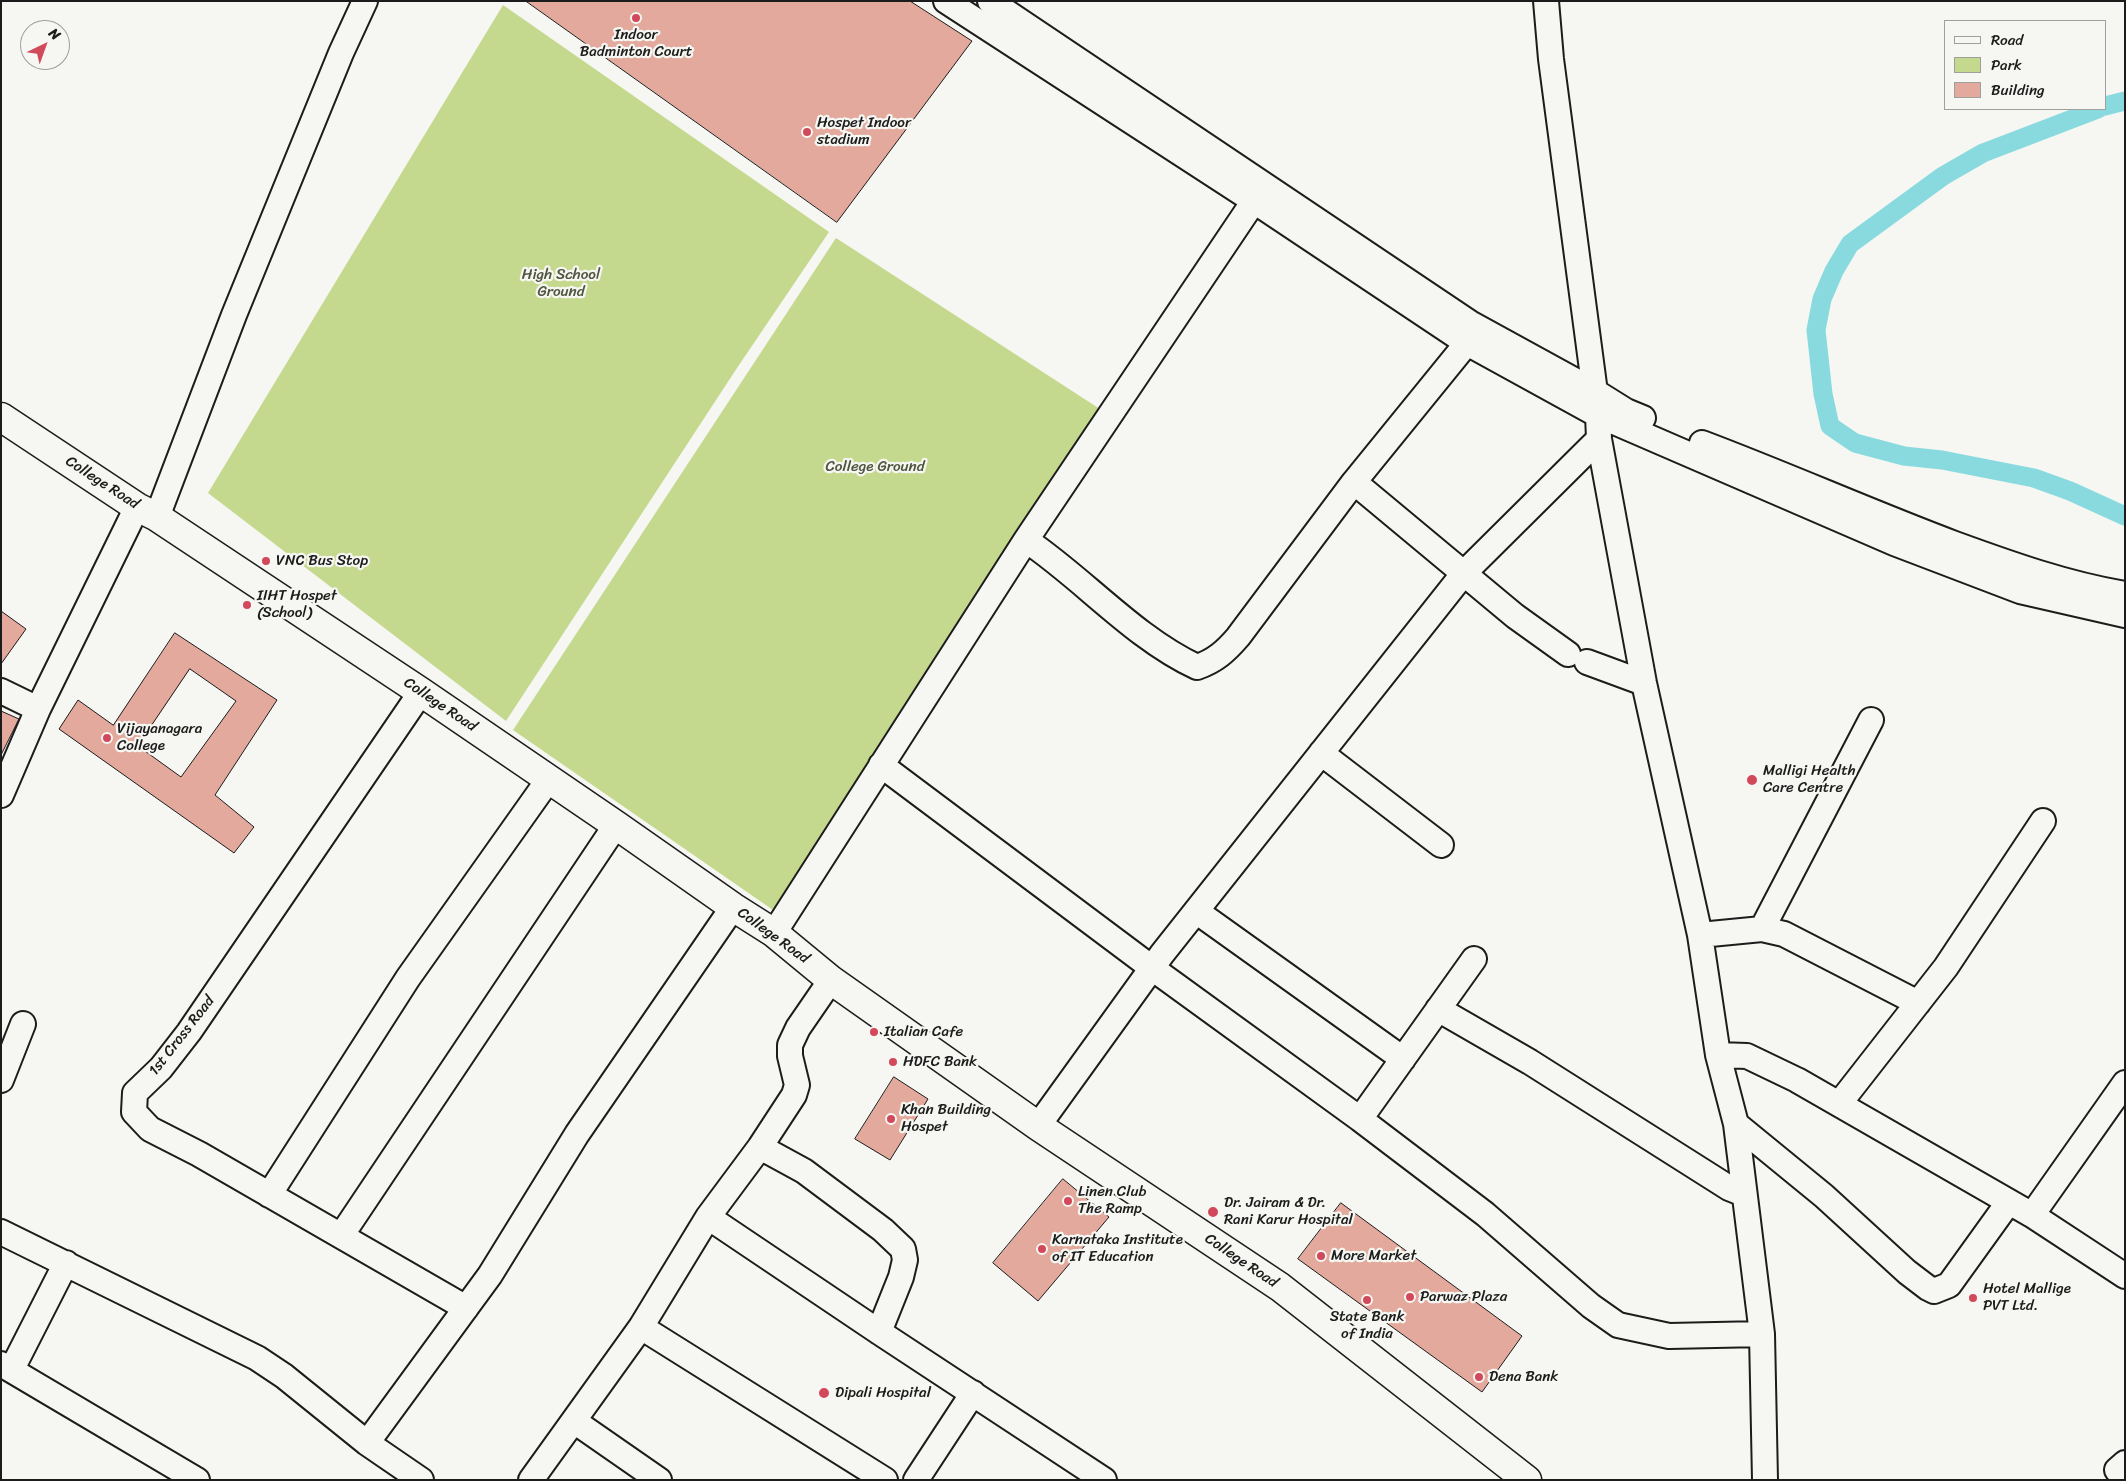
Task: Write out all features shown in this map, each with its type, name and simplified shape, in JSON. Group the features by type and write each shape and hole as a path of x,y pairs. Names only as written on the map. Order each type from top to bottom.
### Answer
{"main road":[{"name":"College Road","path":"1,417 421,692 733,907 774,933 830,980 1038,1126 1280,1287 1519,1477"}],"street":[{"path":"1,795 38,709 147,512 238,306 341,53 365,1"},
{"path":"946,1 1470,323 1594,391 1626,411 1890,519 2049,577 2095,589 2125,594"},
{"path":"990,1 1467,343 1598,414 1894,543 2020,591 2125,615"},
{"path":"1546,1 1559,128 1598,414 1599,439 1644,682 1700,935 1718,1055 1736,1124 1762,1334 1766,1480"},
{"path":"774,933 1026,540 1259,193"},
{"path":"1026,540 1047,554 1104,603 1165,649 1197,667 1210,663 1226,651 1238,637 1354,482 1467,343"},
{"path":"1038,1126 1152,968 1464,573 1599,439"},
{"path":"1354,482 1515,616 1578,658 1644,682"},
{"path":"1,691 38,709"},
{"name":"1st Cross Road","path":"421,692 189,1032 161,1068 135,1093 134,1112 150,1130 199,1154 466,1308"},
{"path":"1762,929 1871,720"},
{"path":"1321,753 1441,845"},
{"path":"881,765 1152,968 1360,1119 1485,1214 1591,1306 1618,1325 1669,1336 1762,1334"},
{"path":"269,1195 408,978 548,779"},
{"path":"1839,1104 1946,967 2043,821"},
{"path":"341,1236 616,825"},
{"path":"367,1443 490,1275 577,1134 733,907"},
{"path":"1196,911 1403,1059"},
{"path":"1700,935 1762,929 1794,938 1918,1003"},
{"path":"1360,1119 1474,960"},
{"path":"531,1480 642,1327 708,1217 760,1147 794,1095 797,1085 790,1056 790,1045 794,1035 830,980"},
{"path":"1438,1009 1546,1072 1729,1188 1744,1194"},
{"path":"1,1080 23,1024"},
{"path":"1718,1055 1748,1056 1797,1080 2008,1203 2032,1215 2125,1276"},
{"path":"2032,1215 2125,1082"},
{"path":"1736,1124 1824,1196 1907,1272 1934,1291 1949,1285 2008,1203"},
{"path":"760,1147 804,1171 882,1230 902,1249 905,1260 901,1277 879,1332"},
{"path":"708,1217 1104,1480"},
{"path":"1,1232 257,1358 284,1376 367,1443 421,1480"},
{"path":"66,1263 7,1367 197,1480"},
{"path":"642,1327 885,1480"},
{"path":"916,1480 973,1393"},
{"path":"574,1421 659,1480"}],"green space":[{"name":"High School Ground","path":"503,5 829,232 737,368 506,721 208,493"},
{"name":"College Ground","path":"836,238 1103,411 773,910 513,730"}],"building":[{"name":"Hospet Indoor stadium","path":"526,1 910,1 972,41 837,222"},
{"path":"1,611 26,629 1,664"},
{"name":"Vijayanagara College","path":"175,633 277,700 215,795 254,827 234,853 59,729 78,700 113,725","holes":["190,669 236,701 181,777 138,746"]},
{"path":"1,711 19,719 1,755"},
{"name":"Khan Building Hospet","path":"894,1077 928,1099 890,1160 855,1139"},
{"path":"1063,1179 1109,1217 1038,1301 993,1263"},
{"name":"Parwaz Plaza","path":"1341,1203 1522,1336 1482,1392 1298,1259"}],"waterway":[{"path":"2106,106 2125,101"},
{"path":"2095,110 1983,153 1943,176 1850,244 1834,271 1822,299 1816,330 1823,394 1830,426 1855,443 1904,456 1942,460 2034,478 2070,491 2125,516"}],"place":[{"name":"Indoor Badminton Court","path":"636,18"},
{"name":"Hospet Indoor stadium","path":"807,132"},
{"name":"VNC Bus Stop","path":"266,561"},
{"name":"IIHT Hospet (School)","path":"247,605"},
{"name":"Vijayanagara College","path":"107,738"},
{"name":"Malligi Health Care Centre","path":"1752,780"},
{"name":"Italian Cafe","path":"874,1032"},
{"name":"HDFC Bank","path":"893,1062"},
{"name":"Khan Building Hospet","path":"891,1119"},
{"name":"Linen Club The Ramp","path":"1068,1201"},
{"name":"Dr. Jairam & Dr. Rani Karur Hospital","path":"1213,1212"},
{"name":"Karnataka Institute of IT Education","path":"1042,1249"},
{"name":"More Market","path":"1321,1256"},
{"name":"Parwaz Plaza","path":"1410,1297"},
{"name":"Hotel Mallige PVT Ltd.","path":"1973,1298"},
{"name":"State Bank of India","path":"1367,1300"},
{"name":"Dena Bank","path":"1479,1377"},
{"name":"Dipali Hospital","path":"824,1393"}]}
